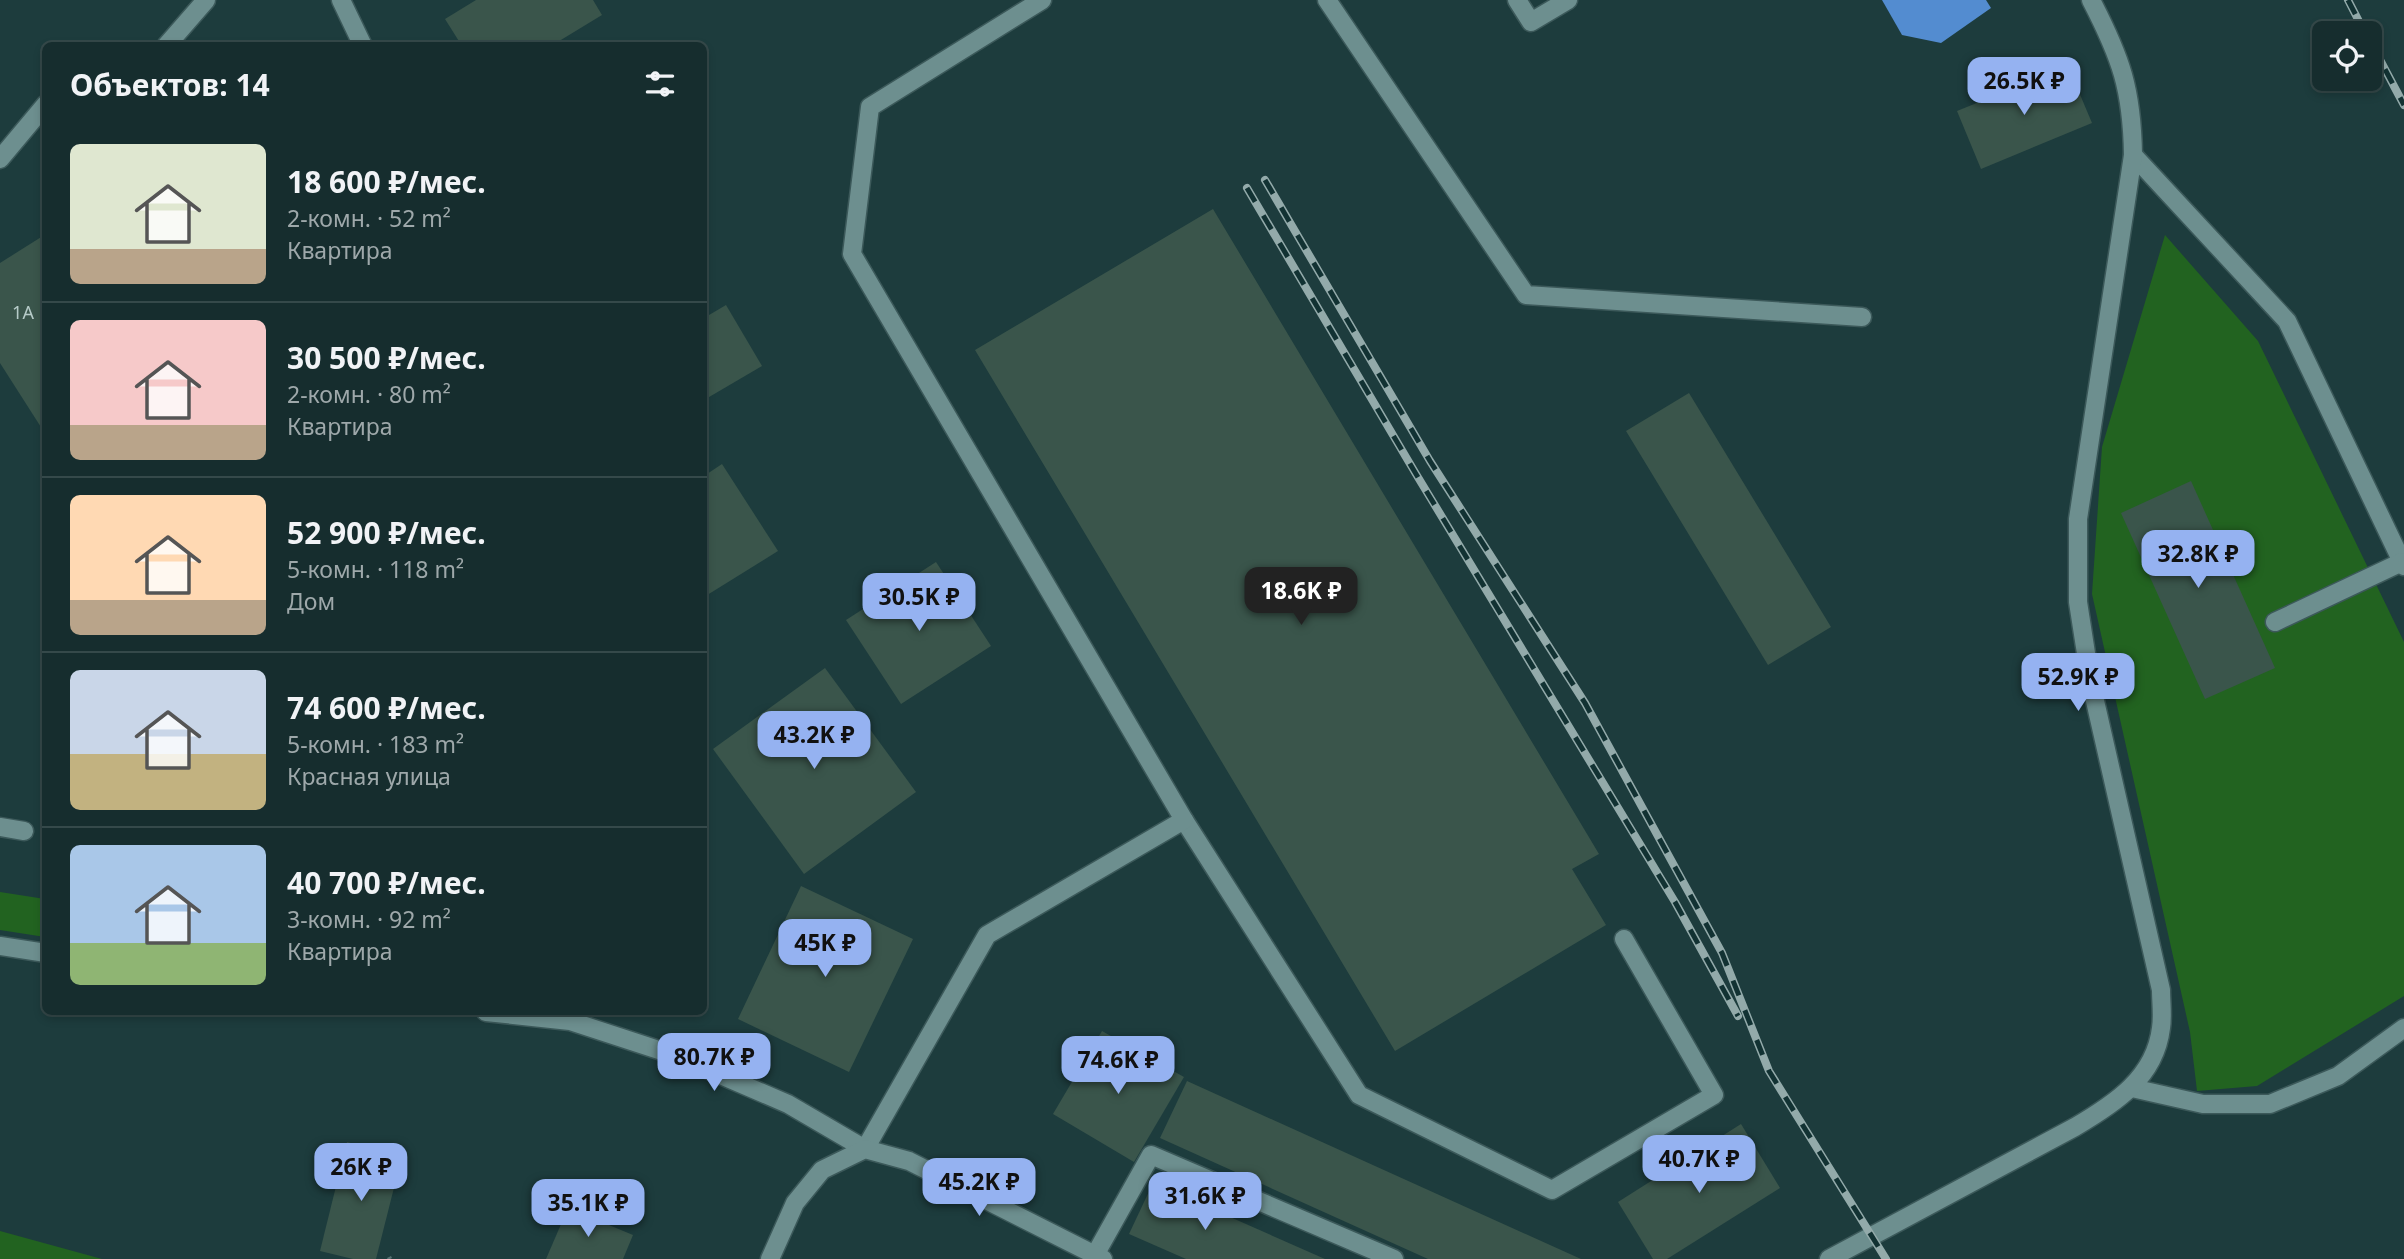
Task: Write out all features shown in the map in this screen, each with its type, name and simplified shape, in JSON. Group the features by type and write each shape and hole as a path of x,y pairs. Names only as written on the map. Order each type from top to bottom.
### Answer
{"street":[{"path":"169,42 206,0"},
{"path":"341,0 361,42"},
{"path":"1042,0 870,107 852,254 1184,820 1359,1095 1552,1190 1714,1095 1624,939"},
{"path":"1327,0 1526,295 1862,317"},
{"path":"1517,0 1531,22 1568,0"},
{"path":"1829,1259 2075,1128 2109,1107 2132,1088 2152,1061 2161,1029 2161,990 2091,679 2078,603 2078,520 2133,155 2127,86 2113,43 2091,0"},
{"path":"0,159 42,109"},
{"path":"2133,155 2287,321 2403,564 2275,622"},
{"path":"770,1259 795,1203 822,1170 865,1149 987,935 1184,820"},
{"path":"0,827 23,831"},
{"path":"0,946 42,952"},
{"path":"550,1015 571,1016 776,1098 865,1149 909,1161 1099,1257 1151,1155 1394,1259"},
{"path":"2132,1088 2203,1104 2270,1104 2338,1076 2404,1028"}],"green space":[{"path":"2165,235 2258,341 2404,642 2404,996 2257,1086 2197,1091 2190,1032 2092,594 2102,447"},
{"path":"0,892 42,899 42,937 0,930"},
{"path":"0,1231 102,1259 0,1259"}],"water":[{"path":"1882,0 1986,0 1991,8 1941,43 1902,35"}],"building":[{"path":"476,0 593,0 602,15 558,42 459,42 445,19"},
{"path":"2068,66 2092,123 1981,169 1957,111"},
{"path":"1213,209 1599,854 1572,869 1606,925 1395,1051 975,350"},
{"path":"42,237 42,429 0,363 0,263"},
{"path":"726,305 762,366 707,398 707,316"},
{"path":"1689,393 1831,627 1768,665 1626,431"},
{"path":"722,464 778,551 707,595 707,474"},
{"path":"2191,481 2275,668 2205,699 2121,513"},
{"path":"936,562 991,646 901,704 846,620"},
{"path":"825,668 916,792 804,874 713,749"},
{"path":"801,886 913,939 849,1072 738,1019"},
{"path":"1102,1031 1184,1077 1134,1162 1053,1114"},
{"path":"1187,1081 1581,1259 1428,1259 1160,1138"},
{"path":"1741,1124 1780,1188 1667,1259 1653,1259 1618,1202"},
{"path":"347,1142 402,1156 376,1259 353,1259 320,1251"},
{"path":"1153,1183 1325,1259 1186,1259 1129,1234"},
{"path":"568,1208 633,1235 623,1259 546,1259"}],"railway":[{"path":"2348,0 2359,21"},
{"path":"2382,64 2404,105"},
{"path":"1265,180 1430,461 1585,703 1722,953 1769,1071 1886,1259"},
{"path":"1247,188 1675,902 1738,1016"}]}
